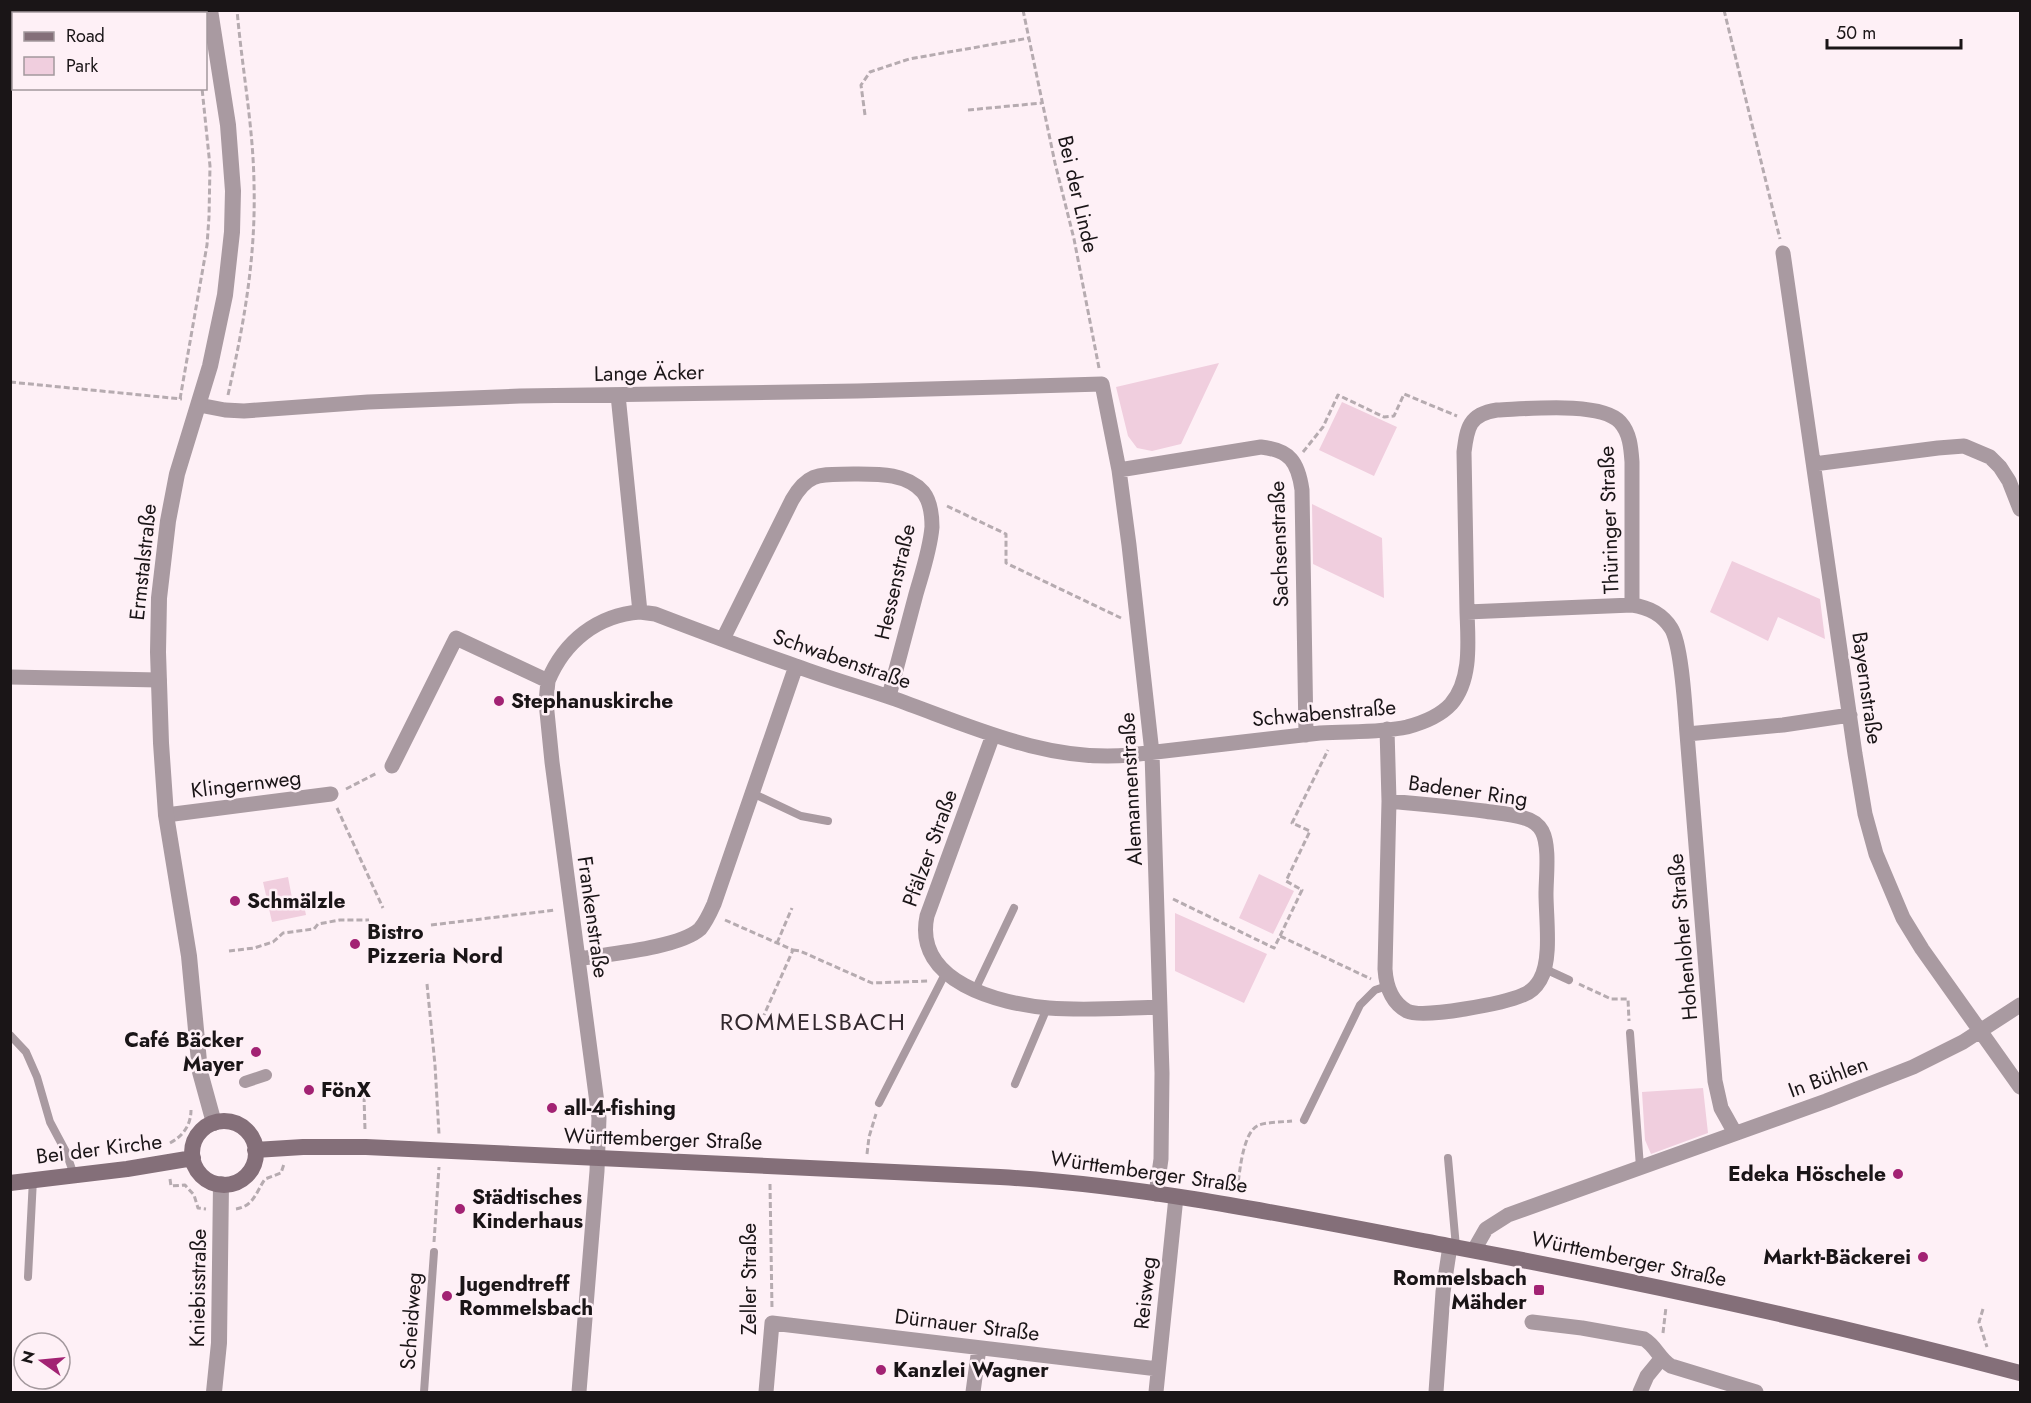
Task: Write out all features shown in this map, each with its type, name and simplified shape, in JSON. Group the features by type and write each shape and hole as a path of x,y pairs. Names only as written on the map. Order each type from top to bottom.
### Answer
{"main road":[{"path":"222,1121 237,1124 250,1135 255,1150 254,1164 246,1176 234,1183 221,1184 207,1180 202,1176 193,1158 197,1136 207,1126 222,1121"},
{"name":"Württemberger Straße","path":"255,1150 366,1147 1048,1180 1234,1206 1474,1250 1667,1289 2020,1373"},
{"name":"Bei der Kirche","path":"10,1183 193,1158"}],"street":[{"name":"Ermstalstraße","path":"210,10 228,124 233,211 225,296 210,366 177,474 163,546 159,598 159,680 166,815 189,956 200,1072 214,1123"},
{"name":"Bayernstraße","path":"1783,253 1865,814 1876,854 1911,933 2020,1088"},
{"name":"Lange Äcker","path":"200,403 225,410 252,410 420,400 1102,384"},
{"name":"Alemannenstraße","path":"1102,384 1119,470 1140,626 1152,753 1162,1141 1156,1194"},
{"path":"618,395 640,612"},
{"name":"Thüringer Straße","path":"1473,419 1485,411 1578,409 1603,412 1621,423 1631,446 1632,462 1632,605"},
{"path":"1473,419 1466,433 1464,452 1467,612 1632,605 1642,606 1659,615 1671,627 1674,634 1687,734 1850,716"},
{"path":"1814,464 1964,446 1990,458 2000,467 2009,481 2020,509"},
{"name":"Sachsenstraße","path":"1119,470 1261,447 1283,453 1293,460 1299,473 1302,490 1306,735"},
{"name":"Hessenstraße","path":"723,639 792,500 806,480 824,475 883,475 906,480 915,485 926,497 932,515 929,544 888,696"},
{"name":"Schwabenstraße","path":"640,612 655,614 796,666 1034,748 1114,757 1306,735 1405,727 1430,719 1450,705 1458,696 1466,668 1467,612"},
{"name":"Frankenstraße","path":"579,1392 599,1118 570,909 547,716 548,681 562,654 595,625 620,614 640,612"},
{"path":"393,766 456,639 548,681"},
{"path":"578,959 682,939 699,929 710,913 796,666"},
{"path":"10,677 159,680"},
{"name":"Badener Ring","path":"1387,729 1389,801 1385,969 1387,986"},
{"name":"Hohenloher Straße","path":"1687,734 1715,1081 1721,1108 1735,1133"},
{"name":"Pfälzer Straße","path":"993,735 924,928 927,947 938,965 942,980 1012,1002 1047,1008 1160,1007"},
{"name":"Klingernweg","path":"166,815 331,794"},
{"name":"Badener Ring","path":"1389,801 1515,816 1537,824 1545,845 1547,946 1545,969"},
{"path":"1387,986 1394,999 1407,1011 1430,1014 1516,998 1526,994 1537,985 1545,969"},
{"name":"In Bühlen","path":"1474,1250 1486,1229 1508,1215 1913,1067 1946,1052 2020,1005"},
{"path":"245,1082 266,1075"},
{"name":"Kniebisstraße","path":"214,1392 219,1361 221,1184"},
{"name":"Reisweg","path":"1156,1392 1176,1197"},
{"path":"1436,1392 1443,1292 1453,1246"},
{"path":"1532,1322 1592,1329 1644,1339 1650,1343 1660,1359 1671,1366 1756,1392"},
{"name":"Dürnauer Straße","path":"772,1323 1158,1369"},
{"name":"Zeller Straße","path":"766,1392 772,1323"},
{"path":"973,1392 979,1348"},
{"path":"1640,1392 1647,1376 1660,1359"}],"lane":[{"path":"752,793 792,813 810,819 828,821"},
{"path":"975,990 1014,908"},
{"path":"1545,969 1569,980"},
{"path":"879,1103 942,980"},
{"path":"1304,1120 1360,1005 1375,990 1387,986"},
{"path":"1015,1084 1047,1008"},
{"path":"1630,1033 1640,1167"},
{"path":"10,1035 26,1052 50,1122 66,1152 74,1175"},
{"path":"1448,1158 1453,1246"},
{"path":"28,1277 33,1179"},
{"name":"Scheidweg","path":"424,1392 434,1252"}],"path":[{"name":"Bei der Linde","path":"1023,10 1055,163 1074,239 1102,384"},
{"path":"1724,10 1783,253"},
{"path":"865,115 861,85 870,72 909,59 1029,38"},
{"path":"180,399 209,226 210,166 202,90"},
{"path":"968,110 1042,103"},
{"path":"10,382 200,403"},
{"path":"1293,460 1312,442 1323,427 1338,395 1384,417 1394,416 1404,394 1453,415 1473,419"},
{"path":"926,497 1006,534 1006,563 1140,626"},
{"path":"1157,891 1274,948 1302,890 1286,882 1310,831 1292,823 1336,732"},
{"path":"383,908 331,794 393,766"},
{"path":"777,942 792,908"},
{"path":"431,925 570,909"},
{"path":"710,913 872,983 942,980"},
{"path":"229,951 254,948 273,942 283,933 314,928 318,924 340,920 369,920"},
{"path":"1280,936 1387,986"},
{"path":"764,1015 793,950"},
{"path":"1569,980 1611,999 1628,999 1630,1033"},
{"path":"427,984 440,1151 434,1252"},
{"path":"364,1096 366,1147"},
{"path":"867,1170 869,1137 879,1103"},
{"path":"1234,1206 1250,1130 1260,1125 1304,1120"},
{"path":"168,1163 171,1186 185,1185 190,1189 198,1208 244,1207 255,1196 265,1179 281,1173 284,1168 282,1148"},
{"name":"Zeller Straße","path":"770,1166 772,1323"},
{"path":"1660,1359 1667,1289"},
{"path":"1983,1309 1979,1322 1987,1347 1983,1364"}],"green space":[{"path":"1219,363 1181,444 1152,451 1137,448 1128,436 1116,387"},
{"path":"1342,402 1397,427 1374,476 1319,450"},
{"path":"1312,504 1382,538 1384,598 1313,564"},
{"path":"1732,561 1820,599 1825,639 1778,617 1768,641 1710,612"},
{"path":"1259,874 1294,891 1273,934 1239,918"},
{"path":"288,877 292,898 302,896 306,915 272,922 263,882"},
{"path":"1175,913 1267,954 1244,1003 1175,971"},
{"path":"1703,1088 1708,1133 1651,1154 1645,1140 1642,1092"}],"place":[{"name":"Stephanuskirche","path":"499,701"},
{"name":"Schmälzle","path":"235,901"},
{"name":"Bistro Pizzeria Nord","path":"355,944"},
{"name":"Café Bäcker Mayer","path":"256,1052"},
{"name":"FönX","path":"309,1090"},
{"name":"all-4-fishing","path":"552,1108"},
{"name":"Edeka Höschele","path":"1898,1174"},
{"name":"Städtisches Kinderhaus","path":"460,1209"},
{"name":"Markt-Bäckerei","path":"1923,1257"},
{"name":"Rommelsbach Mähder","path":"1539,1290"},
{"name":"Jugendtreff Rommelsbach","path":"447,1296"},
{"name":"Kanzlei Wagner","path":"881,1370"}],"district":[{"name":"ROMMELSBACH","path":"813,1021"}]}
